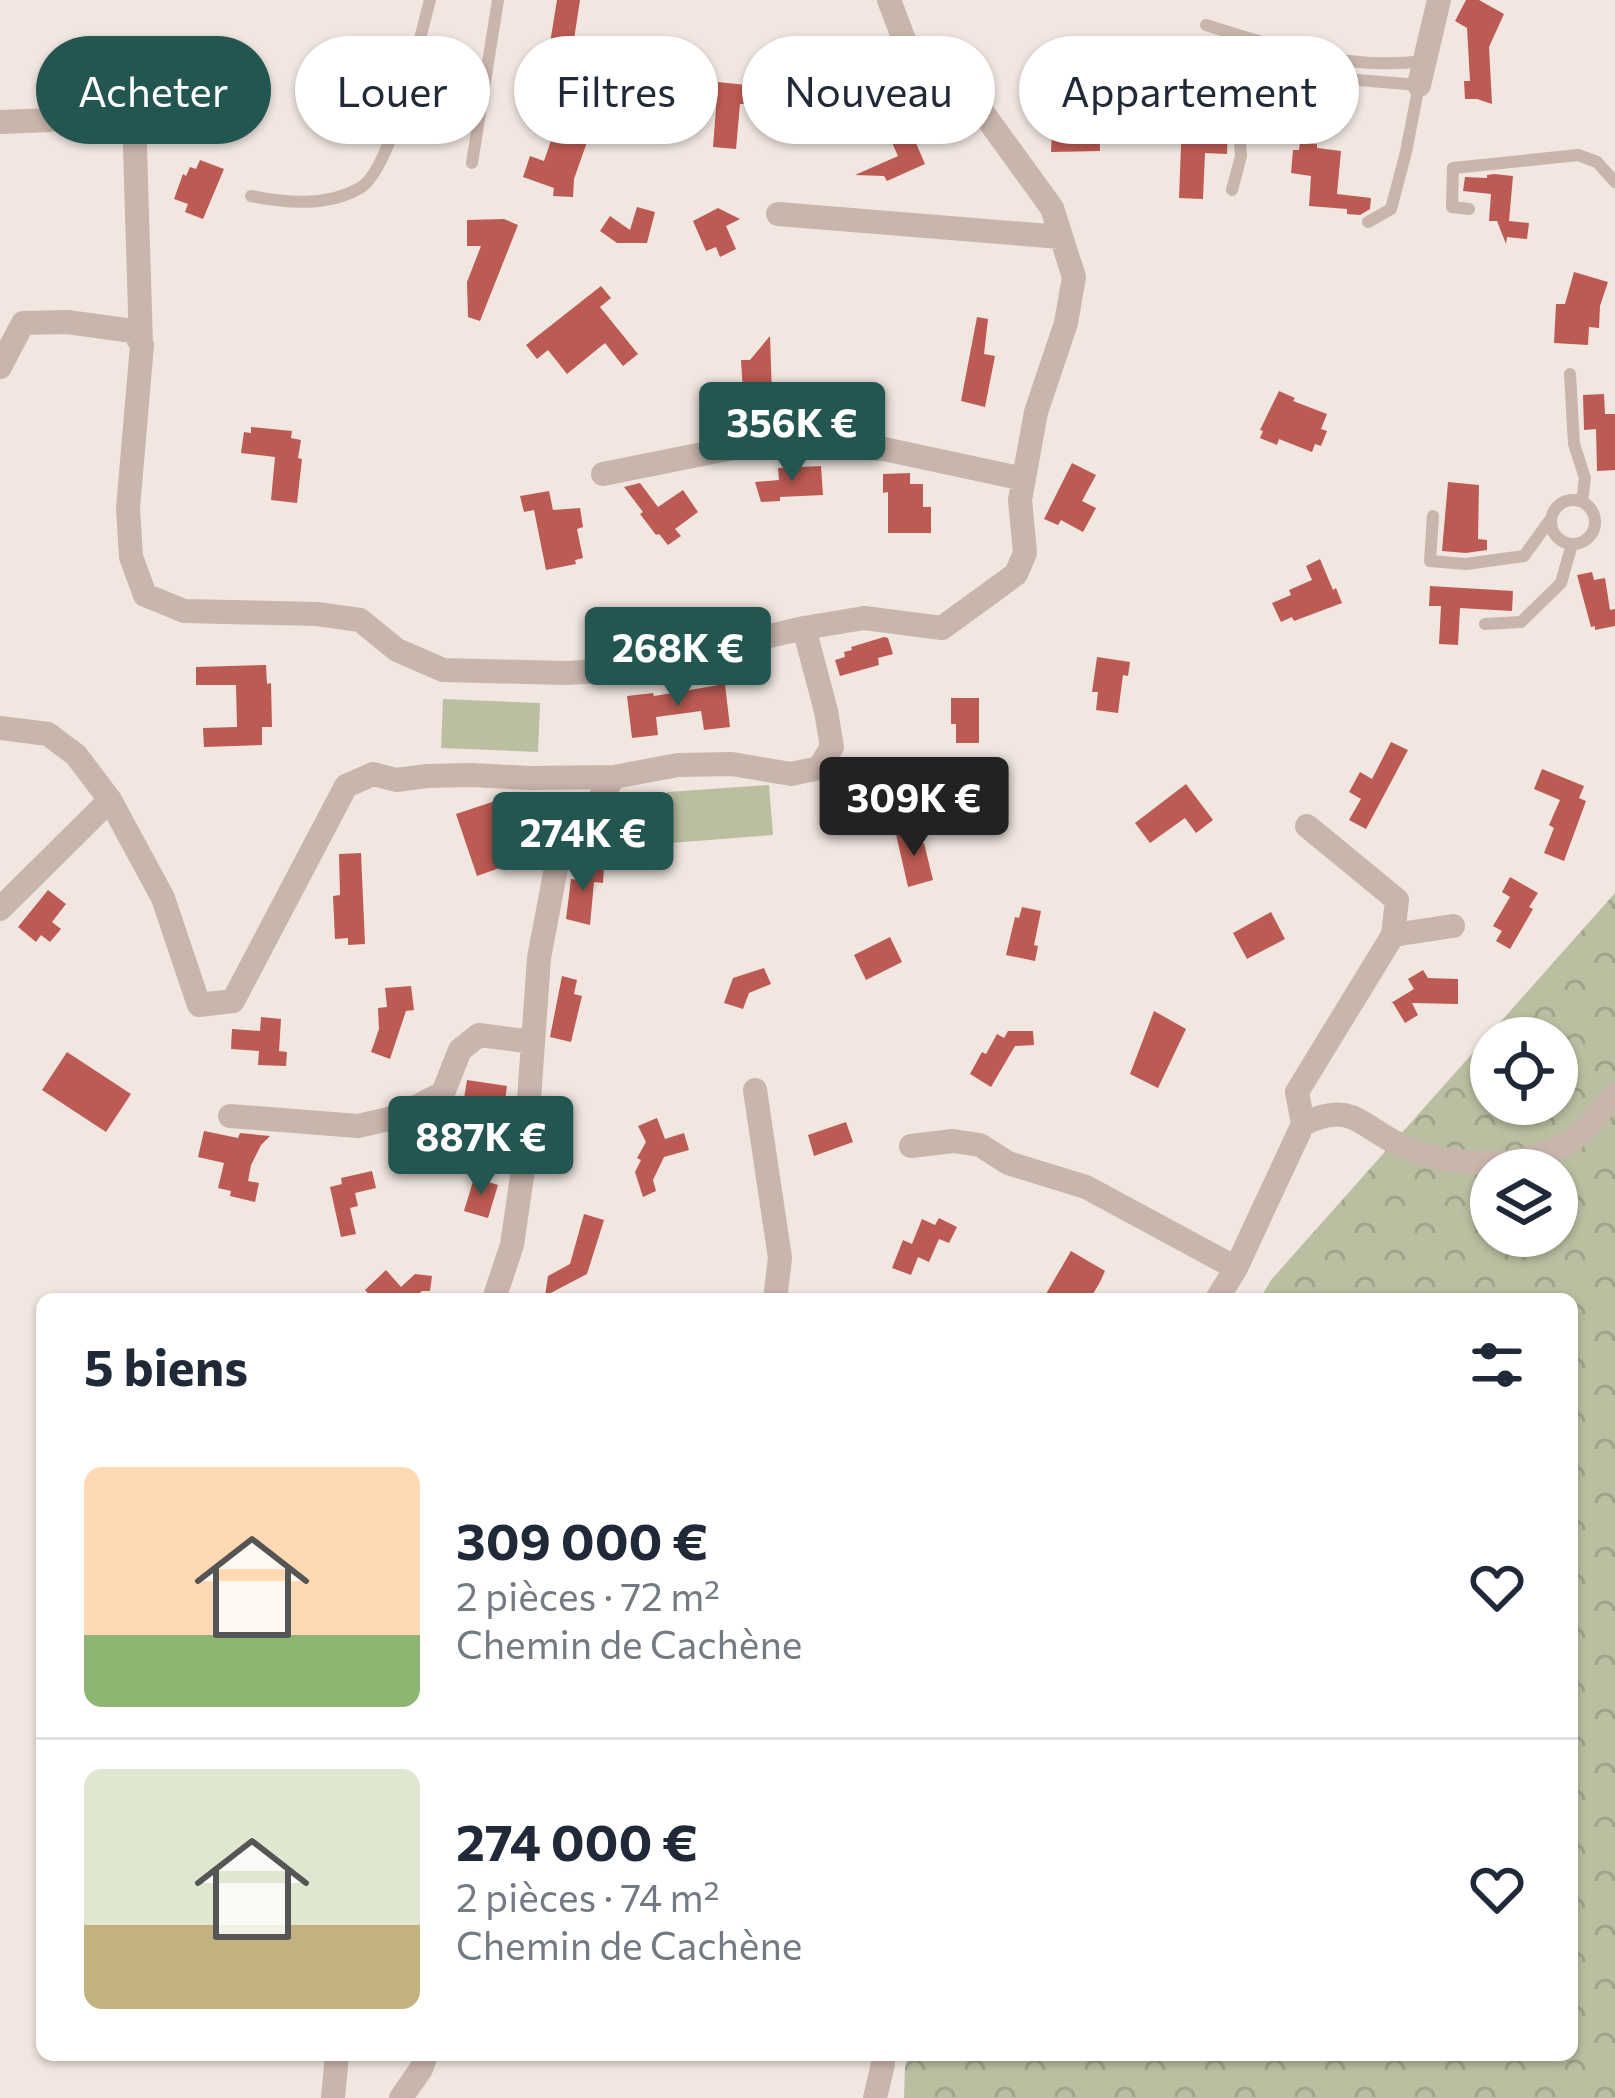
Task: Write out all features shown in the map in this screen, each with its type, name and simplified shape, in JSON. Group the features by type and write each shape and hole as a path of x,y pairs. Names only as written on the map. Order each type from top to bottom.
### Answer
{"street":[{"path":"0,122 50,120 104,104 124,105 134,115 141,344 128,508 131,557 145,595 184,611 317,614 360,620 397,650 443,670 624,670 864,618 942,628 1016,574 1025,553 1020,500 1036,412 1066,323 1073,277 1052,208 978,106 908,53 889,0"},
{"path":"1422,73 1439,0"},
{"path":"778,214 1061,237"},
{"path":"0,367 23,323 107,326 133,331 141,344"},
{"path":"603,474 778,439 884,448 1024,479"},
{"path":"0,728 48,734 76,754 110,800 163,898 199,1005 233,1001 346,786 373,774 396,781 471,775 614,777 678,765 732,764 790,774 819,768 832,747 804,628"},
{"path":"496,1293 512,1245 525,1156 539,958 557,863 614,777"},
{"path":"0,909 110,800"},
{"path":"1220,1293 1303,1124 1297,1092 1393,935 1397,900 1306,826"},
{"path":"1393,935 1453,926"},
{"path":"230,1117 358,1126 397,1117 443,1093 460,1050 479,1035 533,1042"},
{"path":"754,1090 780,1258 776,1293"},
{"path":"1303,1124 1326,1113 1348,1115 1405,1148 1457,1161 1527,1161 1571,1141 1615,1095"},
{"path":"911,1145 980,1144 1008,1163 1086,1186 1235,1268"},
{"path":"333,2098 336,2061"},
{"path":"401,2098 424,2061"},
{"path":"874,2098 883,2061"}],"lane":[{"path":"251,196 279,202 328,200 362,187 376,172 430,0"},
{"path":"472,164 497,0"},
{"path":"1206,25 1297,53 1397,64 1422,73"},
{"path":"1232,190 1241,156 1235,70 1422,73"},
{"path":"1368,222 1391,209 1422,73"},
{"path":"1469,209 1452,206 1454,168 1578,155 1597,162 1615,182"},
{"path":"1570,374 1574,443 1586,478 1582,501"},
{"path":"1433,516 1430,561 1466,564 1524,556 1555,507 1568,499 1582,501 1593,510 1596,524 1590,537 1572,544 1553,534 1550,520"},
{"path":"1596,524 1615,525"},
{"path":"1485,624 1521,622 1561,583 1572,544"}],"green space":[{"path":"443,699 540,703 538,752 441,748"},
{"path":"769,785 773,835 670,843 667,792"},
{"path":"1615,893 1615,2098 904,2098 907,2061 1578,2061 1578,1293 1263,1293 1470,1056 1470,1125 1578,1125 1578,1017 1505,1017"}],"building":[{"path":"557,0 580,0 575,36 551,36"},
{"path":"1466,0 1479,0 1504,14 1489,47 1492,104 1465,99 1464,81 1470,81 1467,28 1455,21"},
{"path":"718,82 742,85 736,149 713,147 718,144"},
{"path":"550,144 586,144 573,197 553,196 554,188 523,177 530,156 544,161"},
{"path":"893,144 916,144 925,164 887,181 884,176 855,175 898,156"},
{"path":"1051,144 1100,144 1100,151 1051,152"},
{"path":"1181,144 1227,144 1227,154 1205,153 1203,199 1179,198"},
{"path":"1300,144 1317,144 1317,148 1341,151 1337,194 1371,198 1370,209 1360,215 1347,214 1347,209 1309,206 1311,176 1291,173 1293,150 1299,150"},
{"path":"200,160 224,169 203,219 185,212 188,204 174,199 183,174 190,167 196,169"},
{"path":"1513,176 1509,221 1529,223 1527,239 1507,237 1506,244 1497,221 1489,221 1491,194 1463,191 1465,177"},
{"path":"637,207 655,212 647,243 617,243 600,231 610,216 630,230"},
{"path":"718,208 740,219 726,226 736,249 720,257 716,247 706,251 693,221"},
{"path":"504,219 518,225 480,321 468,317 467,282 481,246 467,246 467,220"},
{"path":"1574,272 1608,282 1599,328 1589,327 1588,345 1554,343 1556,304 1565,304"},
{"path":"601,286 611,298 600,307 638,354 623,366 605,343 567,374 548,350 537,359 526,345"},
{"path":"977,317 988,319 984,354 995,356 985,407 961,401"},
{"path":"770,336 772,394 765,395 761,425 741,428 735,408 744,409 741,360 750,360"},
{"path":"1279,391 1327,414 1321,429 1327,431 1321,446 1315,444 1312,452 1279,439 1277,445 1260,438"},
{"path":"1604,394 1605,414 1615,414 1615,470 1597,471 1596,429 1584,430 1583,395"},
{"path":"251,427 292,431 291,438 301,440 297,503 271,500 275,457 241,453 244,432 251,433"},
{"path":"1072,463 1096,475 1082,501 1096,508 1083,532 1061,520 1058,525 1044,519"},
{"path":"821,466 823,495 761,502 755,482 779,480 778,468"},
{"path":"910,473 910,484 923,484 923,507 931,507 931,533 888,533 883,474"},
{"path":"1448,482 1479,485 1478,539 1487,540 1487,550 1442,551"},
{"path":"640,483 658,507 683,490 698,512 675,529 681,536 668,545 624,487"},
{"path":"549,491 553,510 580,508 583,527 577,529 583,558 546,570 534,510 524,512 520,496"},
{"path":"1320,559 1342,603 1281,622 1272,603 1312,580 1306,566"},
{"path":"1592,572 1594,580 1605,578 1615,626 1591,627 1577,575"},
{"path":"1430,586 1513,591 1512,611 1460,608 1458,645 1439,644 1441,606 1429,606"},
{"path":"884,637 893,654 878,658 879,665 840,676 835,660 845,657 844,652"},
{"path":"1097,657 1130,662 1128,676 1123,675 1118,713 1096,710 1098,692 1092,692"},
{"path":"266,665 272,727 262,727 262,745 204,747 203,728 237,727 236,685 196,685 196,667"},
{"path":"725,684 730,727 704,730 701,711 656,717 658,735 632,738 627,696"},
{"path":"951,698 979,698 979,743 956,743"},
{"path":"1391,742 1408,750 1366,829 1349,820 1361,799 1349,792 1360,772 1372,779"},
{"path":"1542,769 1584,786 1579,798 1586,801 1564,861 1544,853 1560,800 1534,789"},
{"path":"1186,784 1213,820 1196,833 1185,818 1150,843 1135,823"},
{"path":"495,801 516,862 477,876 456,814"},
{"path":"914,830 917,844 924,843 933,880 908,887 896,834"},
{"path":"361,853 365,944 348,945 348,938 335,939 333,896 340,895 339,854"},
{"path":"581,865 604,867 603,883 594,882 590,925 566,919 571,879 579,880"},
{"path":"1510,877 1538,893 1510,949 1496,941 1502,931 1493,926 1510,897 1502,892"},
{"path":"48,890 66,904 52,922 61,929 50,942 41,935 36,942 18,927"},
{"path":"1022,907 1041,911 1035,961 1006,955"},
{"path":"1271,912 1285,939 1247,959 1233,933"},
{"path":"890,937 902,962 866,980 854,955"},
{"path":"764,968 771,984 749,993 743,1009 724,1003 733,978"},
{"path":"1423,970 1428,978 1458,979 1458,1004 1412,1003 1418,1015 1405,1023 1391,1003 1414,989 1408,979"},
{"path":"562,976 577,980 574,994 582,996 571,1042 550,1037"},
{"path":"411,986 414,1010 406,1011 390,1059 371,1052 379,1029 378,1008 387,1007 385,988"},
{"path":"1154,1011 1186,1029 1158,1088 1130,1074"},
{"path":"261,1017 281,1019 279,1051 287,1052 286,1066 258,1065 259,1051 231,1049 232,1029 260,1031"},
{"path":"1008,1031 1033,1031 1034,1045 1015,1046 991,1087 970,1074 997,1034 1004,1038"},
{"path":"67,1052 131,1094 106,1132 42,1090"},
{"path":"467,1080 507,1086 501,1132 510,1132 507,1163 472,1122 468,1139 446,1136 450,1113 465,1114"},
{"path":"657,1118 665,1139 684,1133 689,1150 664,1157 653,1180 656,1191 643,1197 635,1172 646,1142 638,1126"},
{"path":"846,1122 853,1142 814,1156 808,1135"},
{"path":"204,1131 238,1138 240,1133 270,1136 251,1165 248,1181 259,1183 255,1202 218,1188 224,1163 198,1157"},
{"path":"372,1171 376,1188 355,1193 358,1206 350,1208 356,1234 341,1237 330,1187 342,1184 341,1178"},
{"path":"474,1178 498,1185 488,1218 464,1211"},
{"path":"584,1214 604,1220 587,1274 545,1293 548,1276 570,1264"},
{"path":"939,1218 957,1227 949,1243 939,1239 929,1262 918,1257 911,1275 892,1268 903,1240 912,1244 922,1219 935,1225"},
{"path":"1071,1251 1105,1271 1094,1293 1046,1293"},
{"path":"386,1270 401,1287 415,1274 432,1276 430,1291 365,1290"}]}
